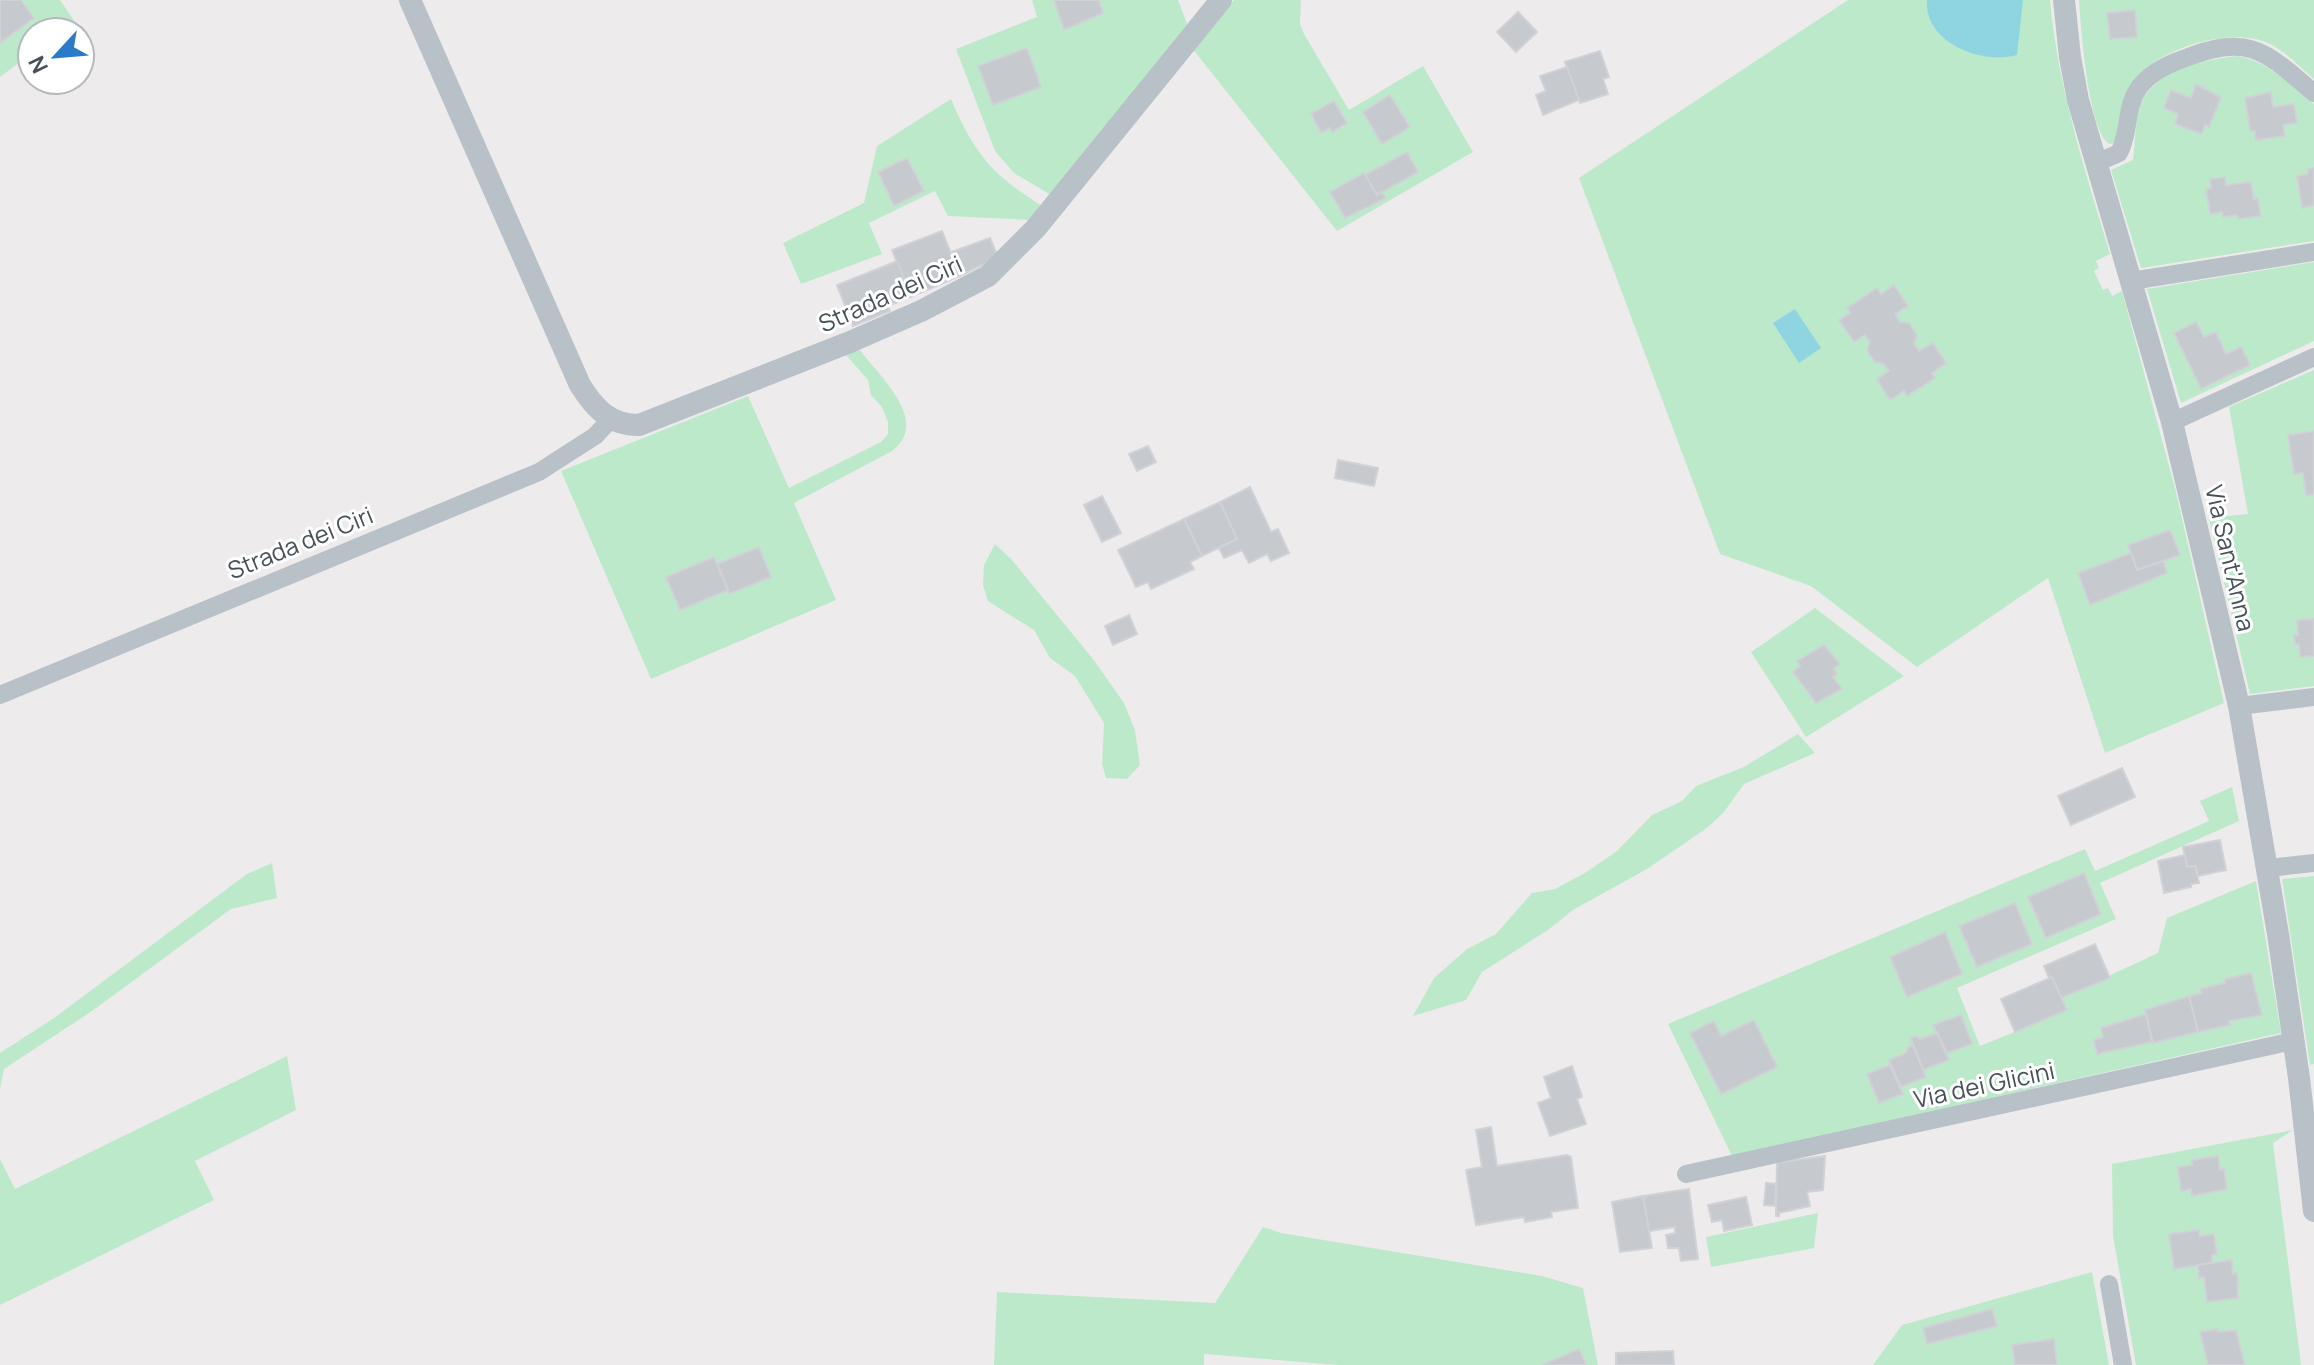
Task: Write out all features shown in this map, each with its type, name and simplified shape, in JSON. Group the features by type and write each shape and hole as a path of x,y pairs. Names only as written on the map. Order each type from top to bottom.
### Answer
{"street":[{"path":"410,0 580,385 610,420"},
{"name":"Strada dei Ciri","path":"0,695 539,472 595,436 610,420 629,425 650,423 907,317 988,276 1036,228 1221,0"},
{"name":"Via Sant'Anna","path":"2064,0 2078,100 2172,422 2239,706 2268,868 2293,1041 2306,1077 2314,1211"},
{"path":"2096,163 2119,153 2127,133 2131,102 2142,82 2165,66 2213,48 2239,45 2263,52 2314,93"},
{"path":"2131,281 2314,252"},
{"path":"2172,422 2314,357"},
{"path":"2239,706 2314,697"},
{"path":"2268,868 2314,863"},
{"name":"Via dei Glicini","path":"1686,1174 2293,1041"},
{"path":"2109,1284 2123,1365"}],"green space":[{"path":"0,0 60,0 71,16 16,16 16,65 0,77"},
{"path":"1032,0 1178,0 1187,24 1051,195 1014,173 995,151 956,49 1037,17"},
{"path":"1234,0 1301,0 1300,24 1304,34 1349,110 1423,66 1473,152 1337,231 1192,48"},
{"path":"1848,0 2050,0 2066,97 2110,254 2096,261 2099,268 2094,271 2103,290 2108,288 2112,296 2122,291 2176,492 2224,703 2105,753 2048,578 1917,667 1811,586 1720,554 1579,178"},
{"path":"2079,0 2314,0 2314,79 2270,44 2254,39 2235,37 2195,44 2157,60 2142,71 2127,91 2115,143 2109,144 2102,135 2091,99"},
{"path":"2237,56 2269,68 2314,104 2314,241 2141,268 2111,170 2133,160 2139,110 2154,86 2179,70"},
{"path":"951,99 968,134 986,161 1010,184 1042,206 1032,220 948,216 935,191 869,223 882,254 801,284 783,243 864,203 877,146"},
{"path":"2314,262 2314,341 2181,403 2147,289"},
{"path":"859,349 898,399 906,426 903,439 892,451 794,503 836,600 651,679 561,471 748,396 789,488 881,442 888,434 888,422 882,407 871,395 868,380 846,355"},
{"path":"2314,370 2314,686 2250,694 2209,518 2248,514 2229,407"},
{"path":"995,544 1012,560 1093,659 1124,703 1135,730 1140,765 1127,779 1106,778 1102,764 1104,723 1075,676 1050,658 1034,630 988,601 983,585 984,565"},
{"path":"1815,608 1904,676 1806,737 1751,652"},
{"path":"1798,734 1815,753 1744,784 1724,812 1707,828 1647,869 1573,910 1548,930 1482,972 1466,1000 1413,1016 1434,978 1467,949 1496,934 1532,893 1555,889 1585,873 1617,851 1652,815 1682,801 1696,786 1744,767"},
{"path":"2232,787 2239,821 2100,883 2116,919 1957,988 1980,1046 2066,1011 2061,998 2158,953 2167,918 2256,881 2281,1033 1732,1156 1668,1024 2085,849 2095,871 2209,821 2200,801"},
{"path":"272,863 277,898 231,909 92,1011 4,1069 0,1089 0,1053 54,1018 247,874"},
{"path":"2314,876 2314,1064 2310,1065 2282,879"},
{"path":"287,1056 296,1110 195,1161 214,1200 0,1305 0,1159 15,1189"},
{"path":"2293,1130 2273,1143 2301,1365 2136,1365 2113,1236 2112,1164"},
{"path":"1818,1213 1814,1248 1711,1267 1706,1237"},
{"path":"1263,1227 1281,1233 1542,1276 1583,1288 1598,1365 1339,1365 1204,1354 1204,1365 994,1365 997,1292 1215,1303"},
{"path":"2092,1272 2109,1365 1873,1365 1902,1325"}],"water":[{"path":"1927,0 2023,0 2017,55 1988,57 1958,47 1935,28"},
{"path":"1795,309 1821,348 1799,363 1773,323"}],"building":[{"path":"0,0 21,0 33,16 16,16 16,31 0,43"},
{"path":"1054,0 1099,0 1103,13 1064,30"},
{"path":"2135,10 2137,37 2110,39 2107,13"},
{"path":"1518,12 1537,32 1516,52 1497,32"},
{"path":"1027,48 1041,87 993,105 978,66"},
{"path":"1600,51 1609,77 1603,79 1608,94 1580,103 1565,62"},
{"path":"1567,67 1579,100 1543,115 1536,95 1546,91 1540,76"},
{"path":"2196,84 2221,97 2209,127 2205,125 2202,134 2175,124 2178,114 2164,108 2171,90 2191,98"},
{"path":"2271,92 2273,107 2294,104 2297,123 2283,125 2285,136 2256,140 2255,131 2250,131 2245,98"},
{"path":"1390,95 1410,127 1382,144 1363,112"},
{"path":"1334,101 1347,123 1332,132 1330,128 1321,133 1311,114"},
{"path":"1407,152 1418,172 1377,195 1365,175"},
{"path":"907,158 924,191 894,206 878,172"},
{"path":"2314,168 2314,205 2302,208 2297,176 2308,174 2308,169"},
{"path":"1364,173 1377,195 1382,192 1386,198 1345,218 1330,192"},
{"path":"2225,177 2226,185 2251,182 2261,216 2238,219 2237,215 2223,217 2222,212 2210,214 2206,189 2211,188 2210,179"},
{"path":"942,231 960,276 911,297 892,250"},
{"path":"990,238 998,257 960,276 951,252"},
{"path":"897,261 911,297 888,306 890,311 853,326 837,285"},
{"path":"1894,285 1908,306 1895,314 1900,322 1909,323 1917,335 1914,344 1919,351 1933,343 1946,363 1932,373 1935,378 1907,396 1904,391 1890,400 1877,379 1889,371 1884,364 1875,362 1867,350 1870,342 1865,335 1854,342 1839,320 1850,313 1847,308 1877,288 1881,294"},
{"path":"2196,322 2204,337 2216,332 2226,354 2241,347 2250,365 2201,389 2174,333"},
{"path":"2314,431 2314,494 2306,496 2303,473 2294,474 2288,435"},
{"path":"1148,446 1156,462 1137,471 1129,454"},
{"path":"1338,460 1378,468 1374,486 1335,478"},
{"path":"1250,487 1271,532 1278,529 1289,553 1271,561 1267,554 1249,563 1242,550 1224,558 1219,548 1237,539 1220,502"},
{"path":"1102,496 1121,533 1102,542 1084,505"},
{"path":"1220,502 1237,539 1202,556 1184,519"},
{"path":"1184,519 1202,556 1190,562 1194,569 1151,589 1148,582 1136,587 1118,550"},
{"path":"2170,530 2180,555 2137,570 2128,545"},
{"path":"759,547 771,577 729,594 717,564"},
{"path":"2131,553 2137,570 2163,561 2167,573 2090,605 2078,573"},
{"path":"714,557 728,590 680,610 666,577"},
{"path":"1129,615 1137,634 1113,645 1105,626"},
{"path":"2314,619 2314,656 2300,657 2299,644 2295,644 2294,635 2298,635 2297,620"},
{"path":"1824,645 1840,664 1834,669 1837,674 1833,677 1842,689 1816,703 1793,672 1800,666 1797,661"},
{"path":"2122,768 2135,797 2071,825 2058,796"},
{"path":"2220,840 2226,870 2198,876 2195,866 2187,867 2183,847"},
{"path":"2185,855 2187,867 2195,866 2199,883 2164,893 2158,861"},
{"path":"2084,873 2101,914 2046,938 2028,897"},
{"path":"2015,903 2032,944 1977,967 1959,926"},
{"path":"1945,932 1962,974 1907,997 1890,957"},
{"path":"2095,944 2110,978 2061,998 2044,966"},
{"path":"2251,973 2262,1015 2229,1021 2230,1025 2198,1032 2189,996 2202,993 2200,989 2225,983 2225,979"},
{"path":"2052,977 2067,1010 2015,1032 2001,999"},
{"path":"2189,996 2198,1032 2153,1043 2145,1010"},
{"path":"2146,1014 2152,1042 2097,1054 2094,1040 2103,1037 2101,1028"},
{"path":"1961,1015 1972,1044 1947,1053 1933,1025"},
{"path":"1754,1020 1777,1067 1721,1094 1690,1033 1714,1021 1721,1036"},
{"path":"1937,1033 1949,1060 1923,1070 1910,1038 1916,1036 1920,1039"},
{"path":"1913,1045 1926,1077 1901,1087 1889,1060 1906,1053 1908,1047"},
{"path":"1890,1065 1903,1094 1879,1103 1867,1074"},
{"path":"1572,1066 1582,1097 1577,1099 1586,1124 1550,1136 1538,1103 1551,1098 1544,1077"},
{"path":"1491,1127 1497,1166 1567,1155 1571,1157 1578,1208 1551,1212 1552,1217 1525,1222 1524,1217 1476,1225 1466,1170 1482,1167 1476,1130"},
{"path":"1825,1156 1823,1190 1807,1192 1810,1206 1776,1216 1777,1163"},
{"path":"2218,1156 2227,1189 2192,1196 2191,1189 2181,1191 2178,1167 2192,1165 2192,1160"},
{"path":"1766,1183 1776,1184 1775,1206 1764,1205"},
{"path":"1689,1189 1698,1259 1681,1261 1679,1248 1668,1248 1666,1235 1675,1233 1675,1227 1649,1231 1643,1196"},
{"path":"1643,1196 1652,1248 1620,1252 1612,1202"},
{"path":"1746,1197 1752,1225 1724,1231 1722,1220 1712,1222 1708,1205"},
{"path":"2199,1230 2200,1236 2214,1234 2217,1254 2212,1255 2212,1263 2174,1269 2169,1234"},
{"path":"2232,1260 2233,1274 2237,1273 2238,1298 2207,1302 2204,1277 2199,1278 2198,1265"},
{"path":"1992,1309 1997,1326 1927,1344 1923,1328"},
{"path":"2217,1329 2218,1332 2236,1330 2245,1365 2208,1365 2200,1332"},
{"path":"2054,1339 2057,1365 2015,1365 2012,1345"},
{"path":"1579,1349 1584,1365 1542,1365"},
{"path":"1673,1351 1674,1365 1616,1365 1616,1353"}]}
